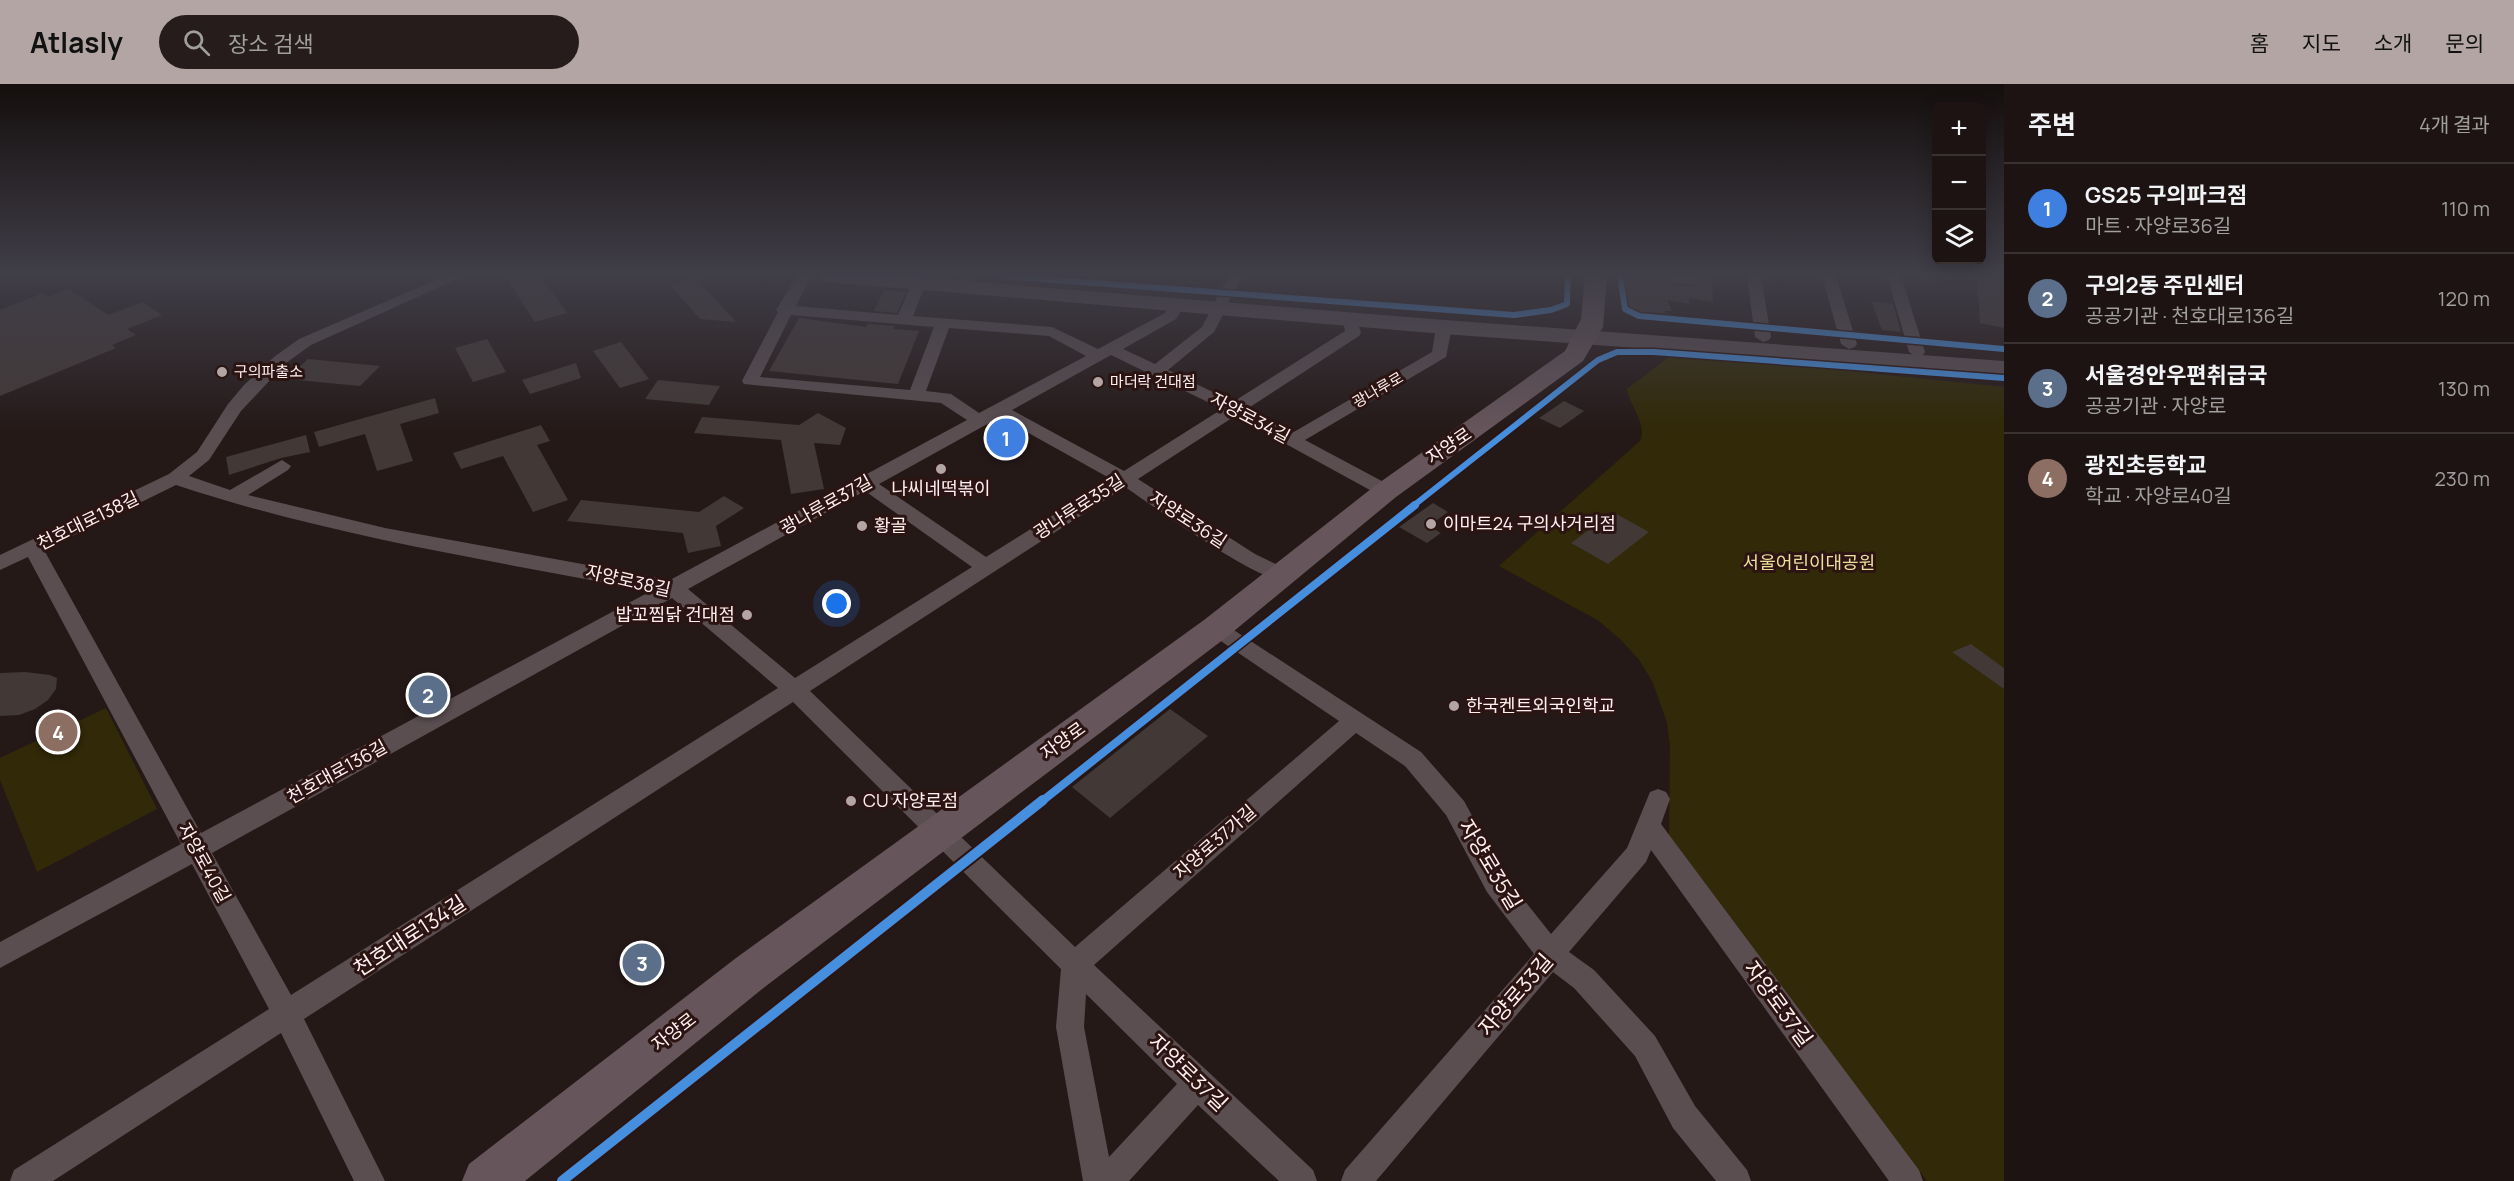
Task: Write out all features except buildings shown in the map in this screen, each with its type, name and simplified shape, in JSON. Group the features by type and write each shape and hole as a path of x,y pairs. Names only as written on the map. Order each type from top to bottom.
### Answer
{"main road":[{"path":"1453,327 1764,337 2004,359"},
{"path":"1564,327 2004,368"},
{"name":"자양로","path":"486,1181 751,972 939,830 1216,628 1386,491 1574,356 1591,330"}],"street":[{"name":"천호대로138길","path":"0,562 175,478 203,456 234,408 280,360 305,342 336,327"},
{"path":"776,327 750,381 945,398 979,421"},
{"path":"916,394 942,327"},
{"path":"994,327 1052,332 1105,353"},
{"name":"광나루로37길","path":"673,588 1151,327"},
{"path":"1157,371 1210,327"},
{"name":"광나루로35길","path":"795,690 1123,478 1353,333 1352,327"},
{"name":"광나루로","path":"1292,440 1440,354 1444,327"},
{"path":"1762,327 1764,337"},
{"path":"1842,327 1849,344"},
{"path":"1909,327 1917,352"},
{"name":"자양로34길","path":"1105,353 1157,371 1235,409 1386,491"},
{"name":"자양로36길","path":"1000,410 1123,478 1248,559 1282,576"},
{"path":"232,497 282,466"},
{"name":"자양로38길","path":"175,478 232,497 385,534 673,588 795,690 939,830"},
{"path":"866,483 986,567"},
{"name":"자양로40길","path":"33,548 287,1015 370,1181"},
{"name":"천호대로136길","path":"0,956 673,588"},
{"name":"자양로35길","path":"1216,628 1413,759 1455,808 1496,884 1551,955 1584,979 1645,1046 1684,1117 1736,1181"},
{"name":"천호대로134길","path":"26,1181 795,690"},
{"name":"자양로37가길","path":"1075,964 1356,720"},
{"name":"자양로33길","path":"1356,1181 1637,854 1658,799"},
{"name":"자양로37길","path":"1647,826 1908,1181"},
{"name":"자양로37길","path":"939,830 1197,1084 1302,1181"},
{"path":"1075,964 1070,1027 1098,1181"},
{"path":"1108,1181 1197,1084"}],"green space":[{"name":"서울어린이대공원","path":"1670,356 1791,365 2004,387 2004,1181 1927,1181 1669,835 1670,746 1667,723 1653,683 1640,661 1599,621 1499,566 1640,441 1642,428 1627,389"},
{"path":"106,708 157,809 37,872 0,780 0,758"}],"cycle path":[{"path":"1763,327 2004,349"},
{"path":"562,1181 1598,360 1617,352 1654,352 2004,378"}],"place":[{"name":"구의파출소","path":"222,372"},
{"name":"마더락 건대점","path":"1098,382"},
{"name":"GS25 구의파크점","path":"1006,438"},
{"name":"나씨네떡볶이","path":"941,469"},
{"name":"이마트24 구의사거리점","path":"1431,524"},
{"name":"황골","path":"862,526"},
{"name":"밥꼬찜닭 건대점","path":"747,615"},
{"name":"구의2동 주민센터","path":"428,695"},
{"name":"한국켄트외국인학교","path":"1454,706"},
{"name":"광진초등학교","path":"58,732"},
{"name":"CU 자양로점","path":"851,801"},
{"name":"서울경안우편취급국","path":"642,963"}]}
